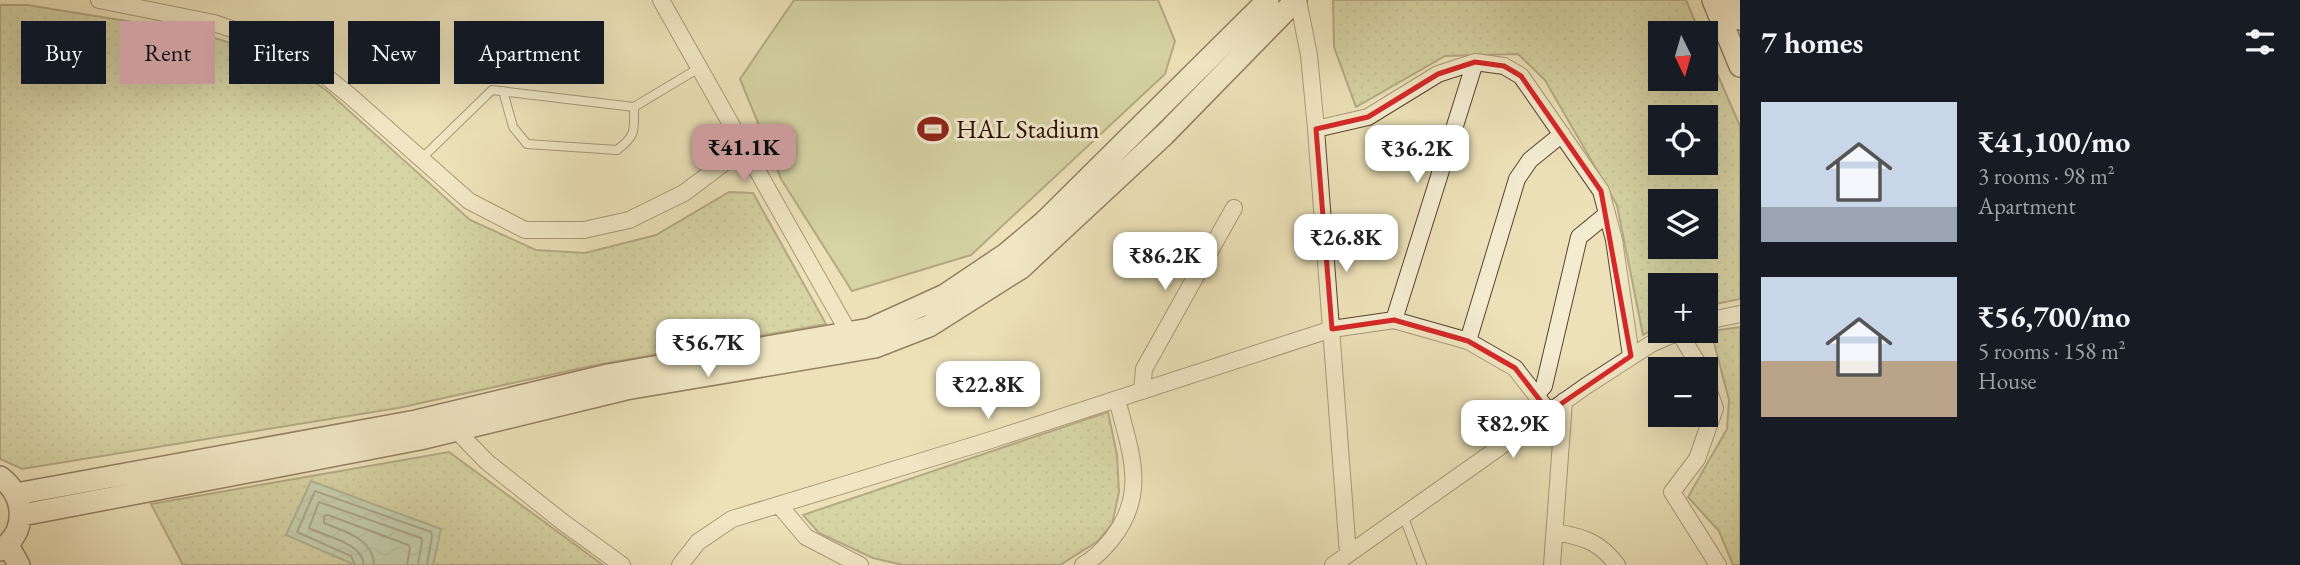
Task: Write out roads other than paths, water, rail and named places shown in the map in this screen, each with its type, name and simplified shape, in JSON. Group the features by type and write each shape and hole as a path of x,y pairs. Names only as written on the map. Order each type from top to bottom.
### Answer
{"street":[{"path":"99,0 214,23 293,50 349,94 469,201 525,230 584,230 629,220 673,198 745,147"},
{"path":"661,0 853,341 876,347 929,326 1021,268 1164,135 1297,0"},
{"path":"16,494 449,423 853,341 870,329 945,295 1006,254 1044,222 1268,0"},
{"path":"1297,0 1309,55 1316,129 1348,554"},
{"path":"1713,0 1740,66"},
{"path":"1732,0 1740,19"},
{"path":"1316,129 1368,117 1438,74 1475,62 1504,66 1521,76 1601,191 1614,240 1631,356"},
{"path":"1394,320 1475,62"},
{"path":"1468,341 1517,179 1530,160 1562,134"},
{"path":"1142,391 1144,369 1234,208"},
{"path":"1536,395 1544,386 1579,237 1607,214"},
{"path":"1718,319 1740,314"},
{"path":"680,565 698,542 732,519 1332,329 1394,320 1468,341 1515,368 1549,412"},
{"path":"1333,565 1564,401 1653,343"},
{"path":"1083,565 1097,557 1124,523 1135,490 1131,456 1117,399"},
{"path":"1552,565 1564,401"},
{"path":"22,514 420,439 449,423"},
{"path":"449,423 487,461 564,523 622,565"},
{"path":"1708,427 1697,459 1672,492 1718,565"},
{"path":"0,477 9,484 19,499 22,514 18,530 4,548 19,565"},
{"path":"779,505 806,537 860,565"},
{"path":"1555,531 1588,538 1609,555 1616,565"}],"lane":[{"path":"421,159 492,90 634,107 699,68"},
{"path":"503,91 513,127 527,144 617,150 634,132 634,107"},
{"path":"1403,515 1422,565"}],"water":[{"path":"311,481 441,529 433,565 355,565 286,535"}],"place":[{"name":"HAL Stadium","path":"933,129"}]}
